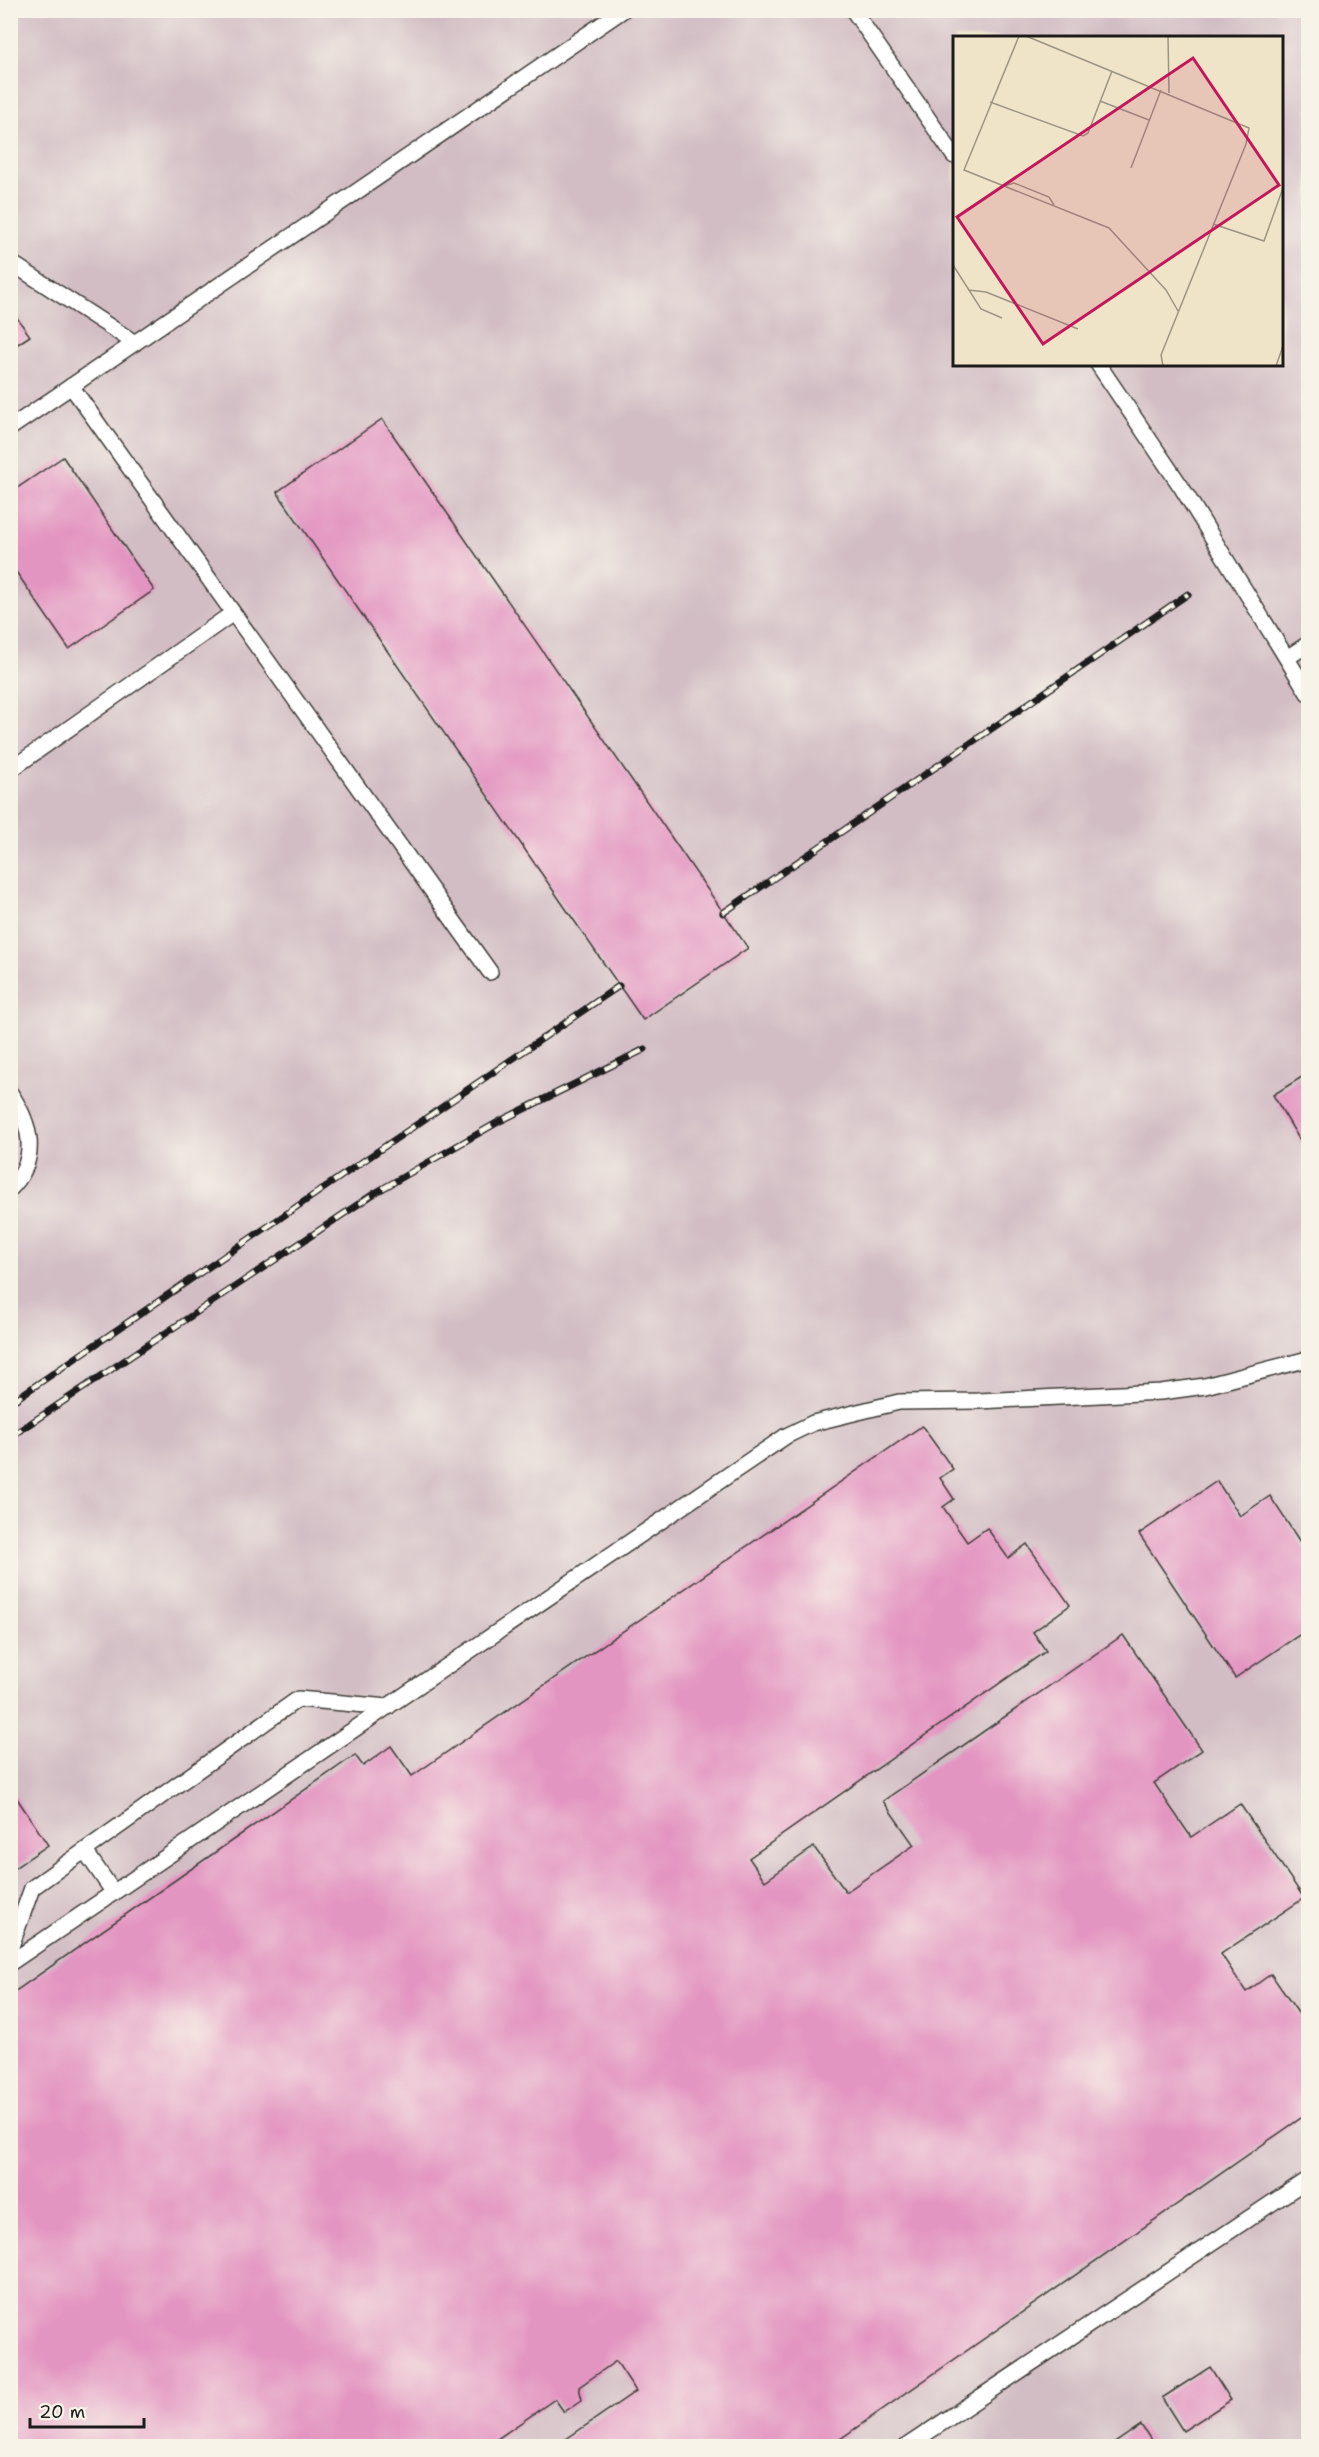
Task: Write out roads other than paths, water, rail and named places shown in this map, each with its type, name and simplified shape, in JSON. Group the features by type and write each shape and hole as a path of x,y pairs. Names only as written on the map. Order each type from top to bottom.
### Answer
{"lane":[{"path":"10,428 622,10"},
{"path":"853,10 953,155"},
{"path":"10,262 135,343"},
{"path":"1099,366 1182,488 1308,693"},
{"path":"71,387 490,972"},
{"path":"10,770 233,613"},
{"path":"1287,658 1308,644"},
{"path":"10,1093 24,1113 31,1139 25,1165 10,1189"},
{"path":"10,1964 786,1436 813,1423 899,1402 978,1401 1161,1392 1205,1386 1308,1359"},
{"path":"10,1949 32,1888 298,1699 388,1707"},
{"path":"85,1851 114,1893"},
{"path":"907,2446 1308,2179"}],"railway":[{"path":"723,913 1188,594"},
{"path":"10,1403 619,986"},
{"path":"10,1437 375,1193 500,1121 645,1049"}]}
